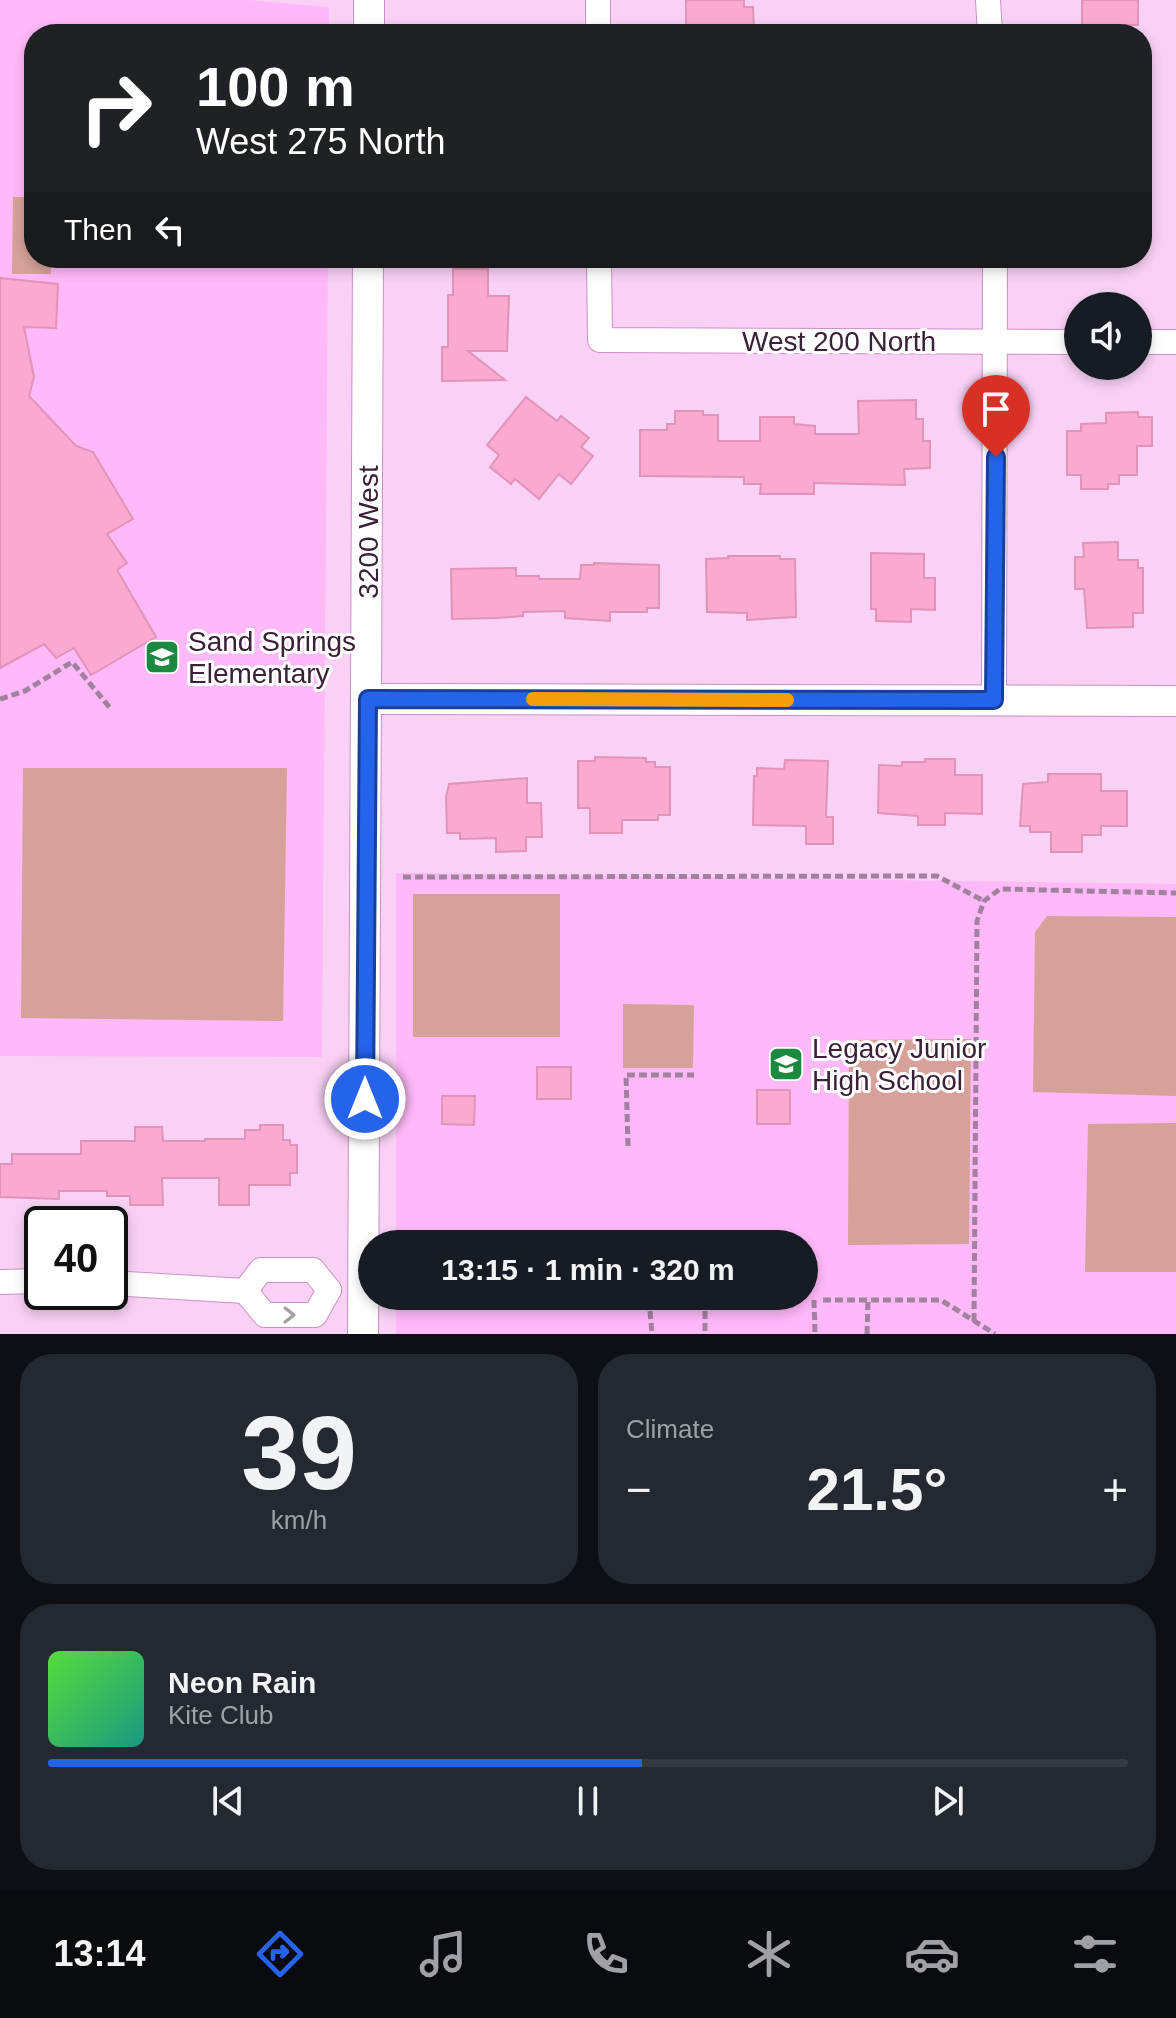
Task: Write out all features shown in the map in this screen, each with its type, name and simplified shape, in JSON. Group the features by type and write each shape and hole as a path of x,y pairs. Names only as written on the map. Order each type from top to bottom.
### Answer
{"street":[{"path":"369,0 369,24"},
{"path":"598,0 598,24"},
{"path":"988,0 989,24"},
{"name":"3200 West","path":"363,1230 368,699 368,268"},
{"name":"West 200 North","path":"599,268 600,340 1064,342"},
{"path":"994,700 995,268"},
{"path":"1152,342 1176,342"},
{"path":"368,699 1176,701"},
{"path":"245,1291 261,1270 313,1270 329,1290"},
{"path":"0,1282 24,1281"},
{"path":"128,1284 245,1291 265,1315 315,1315 329,1290"},
{"path":"329,1290 358,1289"},
{"name":"3200 West","path":"362,1310 363,1334"}],"path":[{"path":"0,699 25,691 72,662 111,709"},
{"path":"403,877 937,876 984,901"},
{"path":"974,1321 977,921 984,901 1000,889 1176,893"},
{"path":"628,1146 626,1075 694,1075"},
{"path":"823,1300 941,1300 995,1334"},
{"path":"867,1334 868,1300"},
{"path":"650,1310 652,1334"},
{"path":"705,1310 705,1334"},
{"path":"814,1310 815,1334"}],"shaded area":[{"name":"Sand Springs Elementary","path":"0,0 249,0 329,7 329,24 24,24 24,268 328,268 322,1057 0,1056"},
{"path":"13,197 24,197 24,268 51,268 51,274 12,274"},
{"path":"23,768 287,768 283,1021 21,1018"},
{"name":"Legacy Junior High School","path":"396,873 1176,884 1176,1334 396,1334 396,1310 818,1310 818,1230 396,1230"},
{"path":"413,894 560,894 560,1037 413,1037"},
{"path":"1047,916 1176,917 1176,1096 1033,1092 1035,932"},
{"path":"623,1004 694,1005 693,1068 623,1068"},
{"path":"971,1039 969,1244 848,1245 849,1040"},
{"path":"1176,1123 1176,1272 1085,1272 1088,1124"}],"building":[{"path":"686,0 744,0 744,7 753,7 754,24 686,24"},
{"path":"1082,0 1138,0 1138,24 1082,24"},
{"path":"453,269 488,269 488,296 509,296 507,351 468,351 505,380 442,381 442,347 448,347 448,295 453,295"},
{"path":"0,278 58,284 56,328 24,327 34,377 29,396 76,446 93,452 133,519 107,534 127,563 117,570 156,637 91,675 74,648 56,658 44,644 0,668"},
{"path":"526,397 557,421 561,416 589,438 581,447 593,456 571,484 559,474 539,499 515,479 511,484 490,467 499,455 487,445"},
{"path":"916,400 916,419 923,419 923,441 930,441 930,468 904,469 905,485 814,483 814,494 760,494 761,484 744,484 744,477 640,476 640,430 667,430 667,424 675,424 675,411 703,411 703,415 718,415 718,441 760,441 760,417 794,417 794,424 815,426 815,434 859,434 858,401"},
{"path":"1138,412 1138,417 1152,417 1152,446 1137,446 1137,475 1119,475 1119,484 1108,484 1108,489 1081,489 1081,475 1067,475 1067,431 1081,431 1081,424 1106,423 1106,413"},
{"path":"1118,542 1118,560 1138,560 1138,568 1143,568 1143,613 1133,613 1133,627 1087,628 1084,589 1075,589 1075,557 1084,557 1083,543"},
{"path":"871,553 924,554 924,578 935,578 935,610 911,609 911,622 876,621 876,609 871,609"},
{"path":"728,556 795,559 796,617 747,620 747,613 707,612 706,559"},
{"path":"581,565 659,565 659,608 647,608 647,612 610,612 610,621 565,618 565,611 452,619 451,569 516,568 516,576 580,579"},
{"path":"595,757 646,758 646,762 655,762 655,767 670,767 670,815 658,815 658,820 622,820 622,833 590,833 590,808 578,808 578,761 595,761"},
{"path":"925,759 955,759 955,775 982,775 982,814 945,813 945,825 918,825 918,816 878,813 879,765 902,766 902,762 925,762"},
{"path":"785,760 828,761 826,817 833,817 833,844 806,844 806,826 753,825 754,776 757,776 757,768 784,769"},
{"path":"1048,774 1101,774 1101,791 1127,791 1127,826 1101,826 1101,835 1082,835 1082,852 1051,852 1051,832 1030,832 1030,826 1020,826 1023,784 1048,782"},
{"path":"527,778 527,803 541,803 542,837 526,837 526,851 496,852 496,838 460,839 460,833 447,833 446,797 449,784"},
{"path":"537,1067 571,1067 571,1099 537,1099"},
{"path":"757,1090 790,1090 790,1124 757,1124"},
{"path":"442,1096 475,1096 474,1125 442,1124"},
{"path":"260,1125 283,1125 283,1140 297,1145 297,1173 290,1173 290,1185 249,1185 249,1205 219,1205 219,1178 162,1178 163,1205 130,1205 130,1196 107,1196 107,1191 59,1191 59,1199 0,1197 0,1164 12,1164 12,1154 81,1154 81,1141 135,1141 135,1127 162,1127 163,1141 205,1141 245,1139 245,1130 260,1130"}],"slow traffic":[{"path":"533,699 787,700"}],"place":[{"name":"Sand Springs Elementary","path":"162,657"},
{"name":"Legacy Junior High School","path":"786,1064"}],"route":[{"path":"365,1099 368,699 994,700 996,457"}]}
